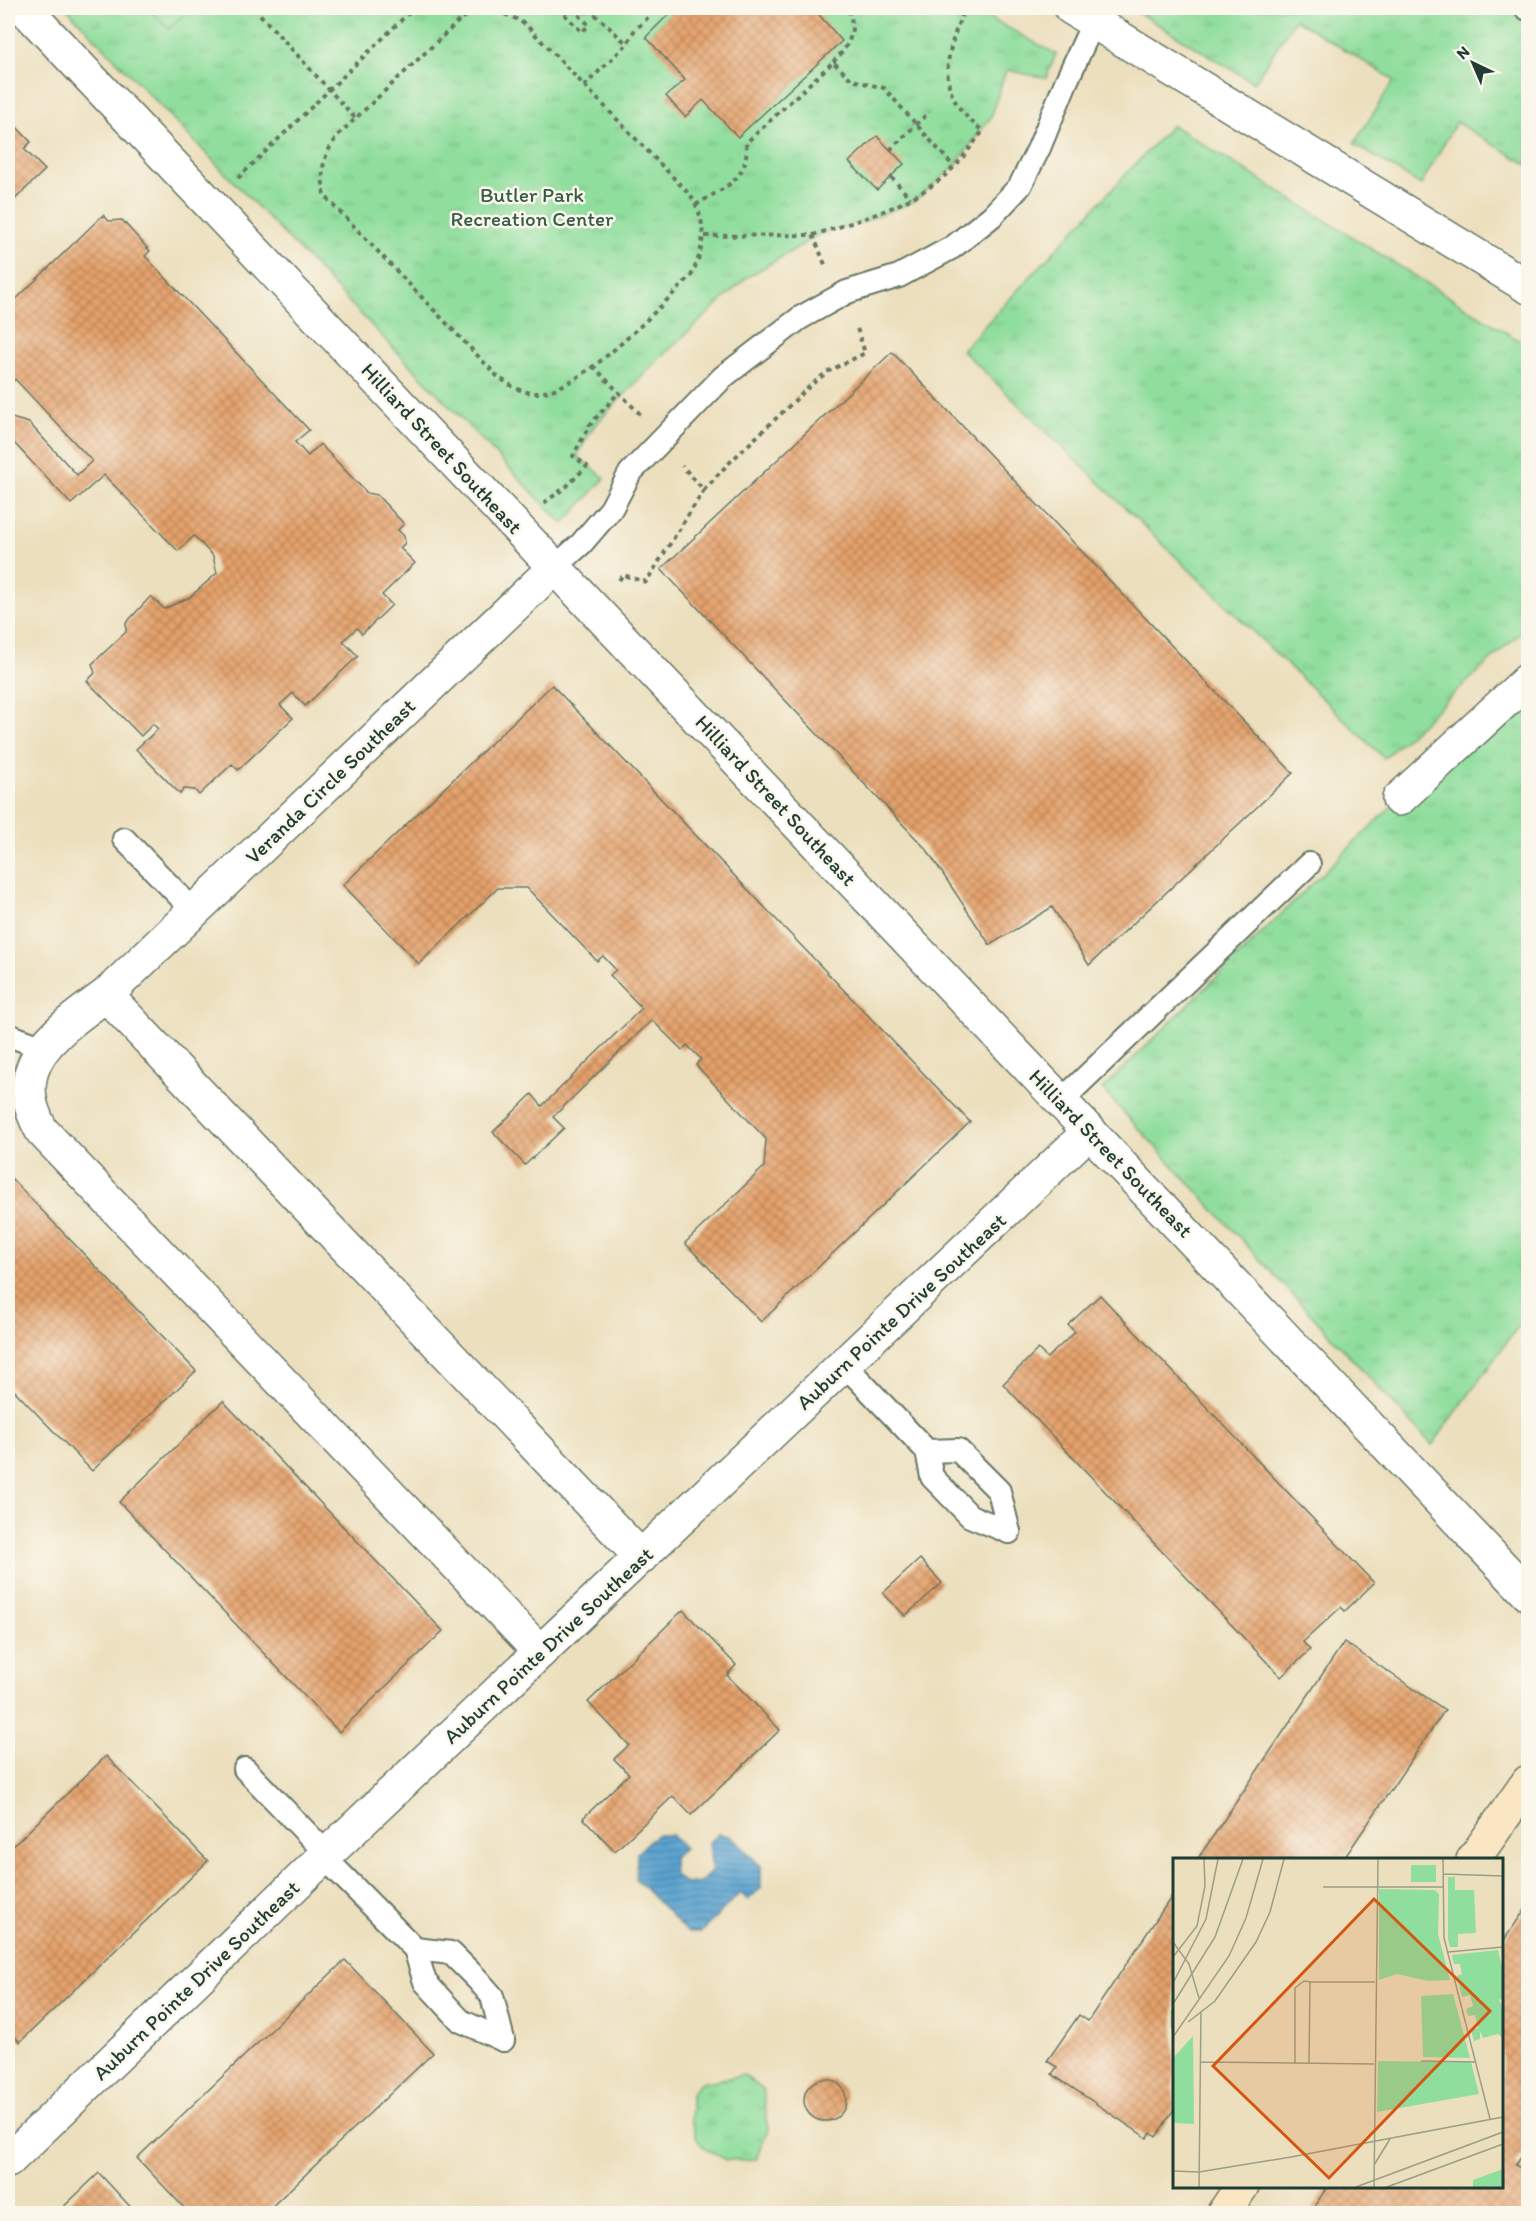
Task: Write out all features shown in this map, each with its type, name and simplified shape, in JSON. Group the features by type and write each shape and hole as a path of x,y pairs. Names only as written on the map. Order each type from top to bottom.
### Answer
{"main road":[{"path":"1474,1858 1528,1782"},
{"path":"1223,2214 1241,2188"}],"street":[{"name":"Hilliard Street Southeast","path":"24,8 1528,1594"},
{"path":"1088,12 1528,287"},
{"name":"Veranda Circle Southeast","path":"540,1652 42,1131 29,1104 28,1088 36,1058 61,1029 106,995 555,567"},
{"path":"1399,799 1528,680"},
{"path":"106,995 641,1557"},
{"name":"Auburn Pointe Drive Southeast","path":"8,2161 326,1855 1090,1131"}],"lane":[{"path":"555,567 581,544 611,509 630,473 723,377 800,318 848,292 908,272 953,247 992,216 1020,186 1039,148 1088,12"},
{"path":"124,839 194,911"},
{"path":"1061,1101 1309,864"},
{"path":"8,1035 44,1048"},
{"path":"844,1364 927,1451"},
{"path":"245,1769 415,1949"}],"path":[{"path":"254,8 355,118"},
{"path":"237,180 414,8"},
{"path":"558,8 582,32 589,25 572,8"},
{"path":"588,8 627,44"},
{"path":"584,86 627,44 634,31 658,8"},
{"path":"696,205 742,172 748,161 746,143 849,45 853,21 848,8"},
{"path":"705,236 813,235 862,219 910,198 936,183 954,167 983,131 957,107 948,90 947,69 952,42 964,8"},
{"path":"478,11 505,14 526,25 584,86 691,196 700,212 705,236 700,257 691,276 573,382 556,390 535,393 516,389 498,376 324,195 321,172 325,155 338,135 462,18 478,11"},
{"path":"833,62 852,80 884,88 954,167"},
{"path":"890,150 929,112"},
{"path":"891,177 910,198"},
{"path":"813,235 829,273"},
{"path":"617,583 623,575 645,582 704,490 726,466 827,372 865,353 853,317"},
{"path":"593,366 646,420"},
{"path":"543,503 567,486 587,466 573,456 589,426 619,392"},
{"path":"675,459 704,490"}],"green space":[{"name":"Butler Park Recreation Center","path":"66,8 972,8 1056,54 1046,78 1006,70 991,117 954,167 914,201 866,221 820,234 746,278 657,361 594,426 577,456 605,478 563,524"},
{"path":"148,8 191,8 169,29"},
{"path":"1131,8 1528,8 1528,165 1456,122 1421,185 1354,144 1394,80 1295,19 1254,83"},
{"path":"1172,125 1528,346 1528,626 1384,758 962,350"},
{"path":"1528,680 1528,1313 1432,1445 1102,1089 1399,799"},
{"path":"744,2075 763,2090 768,2130 756,2159 727,2160 705,2149 698,2141 691,2121 691,2093 701,2083"}],"water":[{"path":"718,1834 732,1837 761,1866 761,1888 748,1900 740,1893 701,1932 687,1932 636,1879 637,1853 656,1835 671,1835 684,1848 673,1858 674,1874 685,1884 701,1882 712,1871 709,1842"}],"building":[{"path":"675,8 813,8 842,41 738,137 703,100 685,117 666,96 685,80 646,37"},
{"path":"8,118 31,142 24,149 45,170 8,206"},
{"path":"877,136 904,164 877,190 849,162"},
{"path":"103,215 109,221 122,220 150,251 145,256 309,430 295,442 308,456 320,444 367,493 377,495 404,524 398,530 404,536 405,543 400,548 415,563 382,595 392,605 362,634 357,628 343,641 358,656 305,706 293,693 280,705 293,718 238,770 232,764 199,795 195,790 184,789 180,794 136,749 158,729 153,724 141,736 87,681 95,673 92,664 126,632 126,623 151,596 164,609 190,597 217,573 213,556 194,536 178,551 104,475 71,504 13,442 8,440 8,417 29,423 77,475 92,461 15,379 8,387 8,307"},
{"path":"892,352 1293,773 1089,965 1052,907 990,945 927,850 661,569"},
{"path":"552,685 970,1122 761,1322 685,1243 764,1167 766,1139 696,1065 701,1059 687,1045 682,1050 652,1020 553,1117 564,1128 525,1165 493,1132 532,1094 542,1106 642,1008 610,975 616,970 603,956 597,961 527,888 498,888 419,964 343,885"},
{"path":"8,1175 196,1371 92,1471 8,1384"},
{"path":"1100,1295 1374,1583 1345,1611 1341,1607 1303,1642 1310,1650 1281,1677 1003,1384 1038,1349 1047,1358 1075,1332 1068,1325"},
{"path":"223,1401 443,1631 339,1732 119,1502"},
{"path":"920,1559 942,1583 905,1616 883,1593"},
{"path":"683,1610 736,1665 727,1675 780,1730 691,1815 673,1796 615,1851 583,1818 629,1774 614,1759 629,1745 588,1702"},
{"path":"1344,1642 1445,1710 1344,1858 1198,1858"},
{"path":"106,1756 208,1861 20,2042 8,2030 8,1851"},
{"path":"1173,1894 1173,2111 1156,2137 1151,2133 1147,2138 1052,2074 1057,2067 1047,2061 1079,2015 1088,2021"},
{"path":"1528,1905 1528,2146 1515,2165 1528,2172 1528,2214 1309,2214 1327,2188 1503,2188 1503,1942"},
{"path":"345,1960 433,2053 264,2214 190,2214 137,2158"},
{"path":"825,2079 840,2085 846,2100 840,2115 825,2121 810,2115 804,2100 810,2085"},
{"path":"99,2173 137,2214 56,2214"}]}
